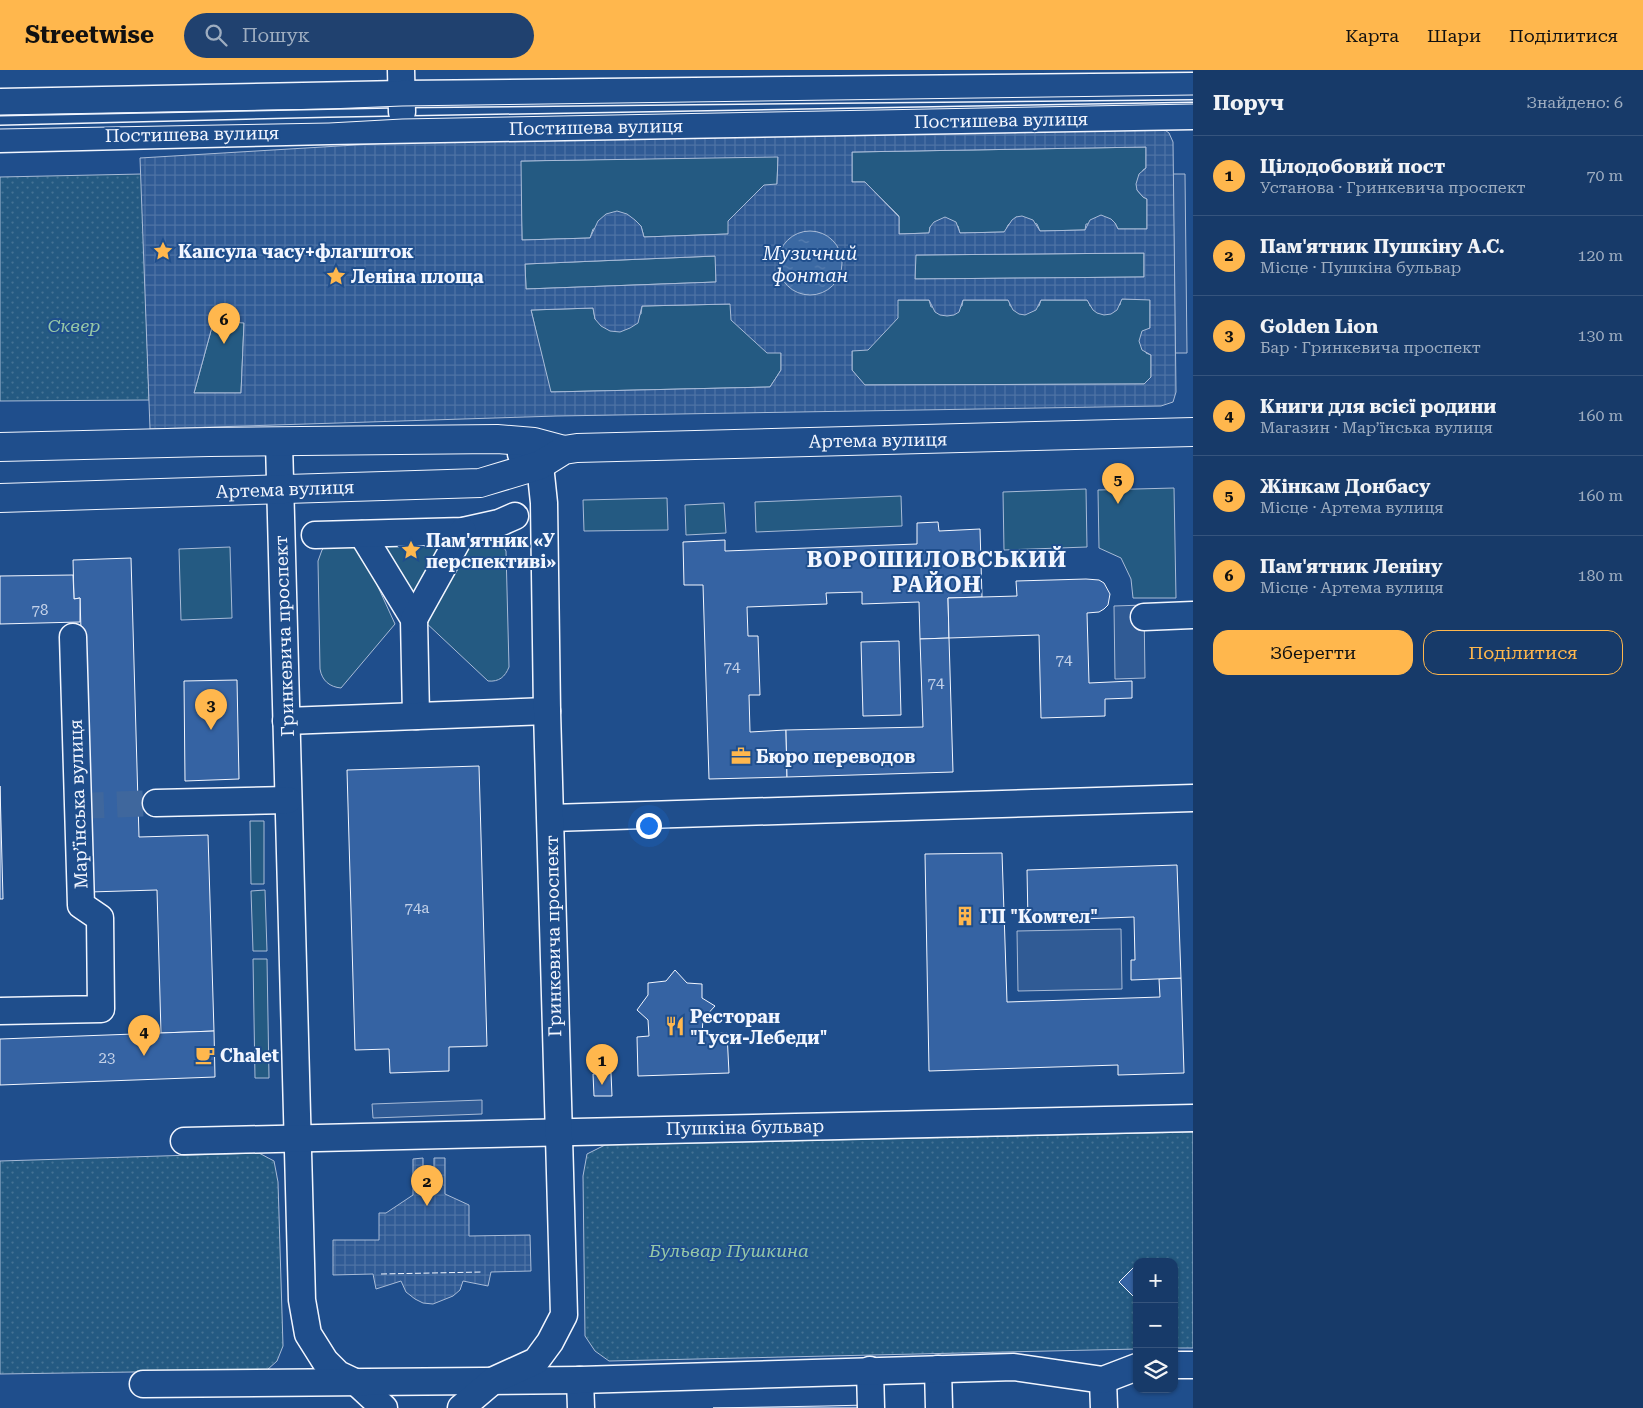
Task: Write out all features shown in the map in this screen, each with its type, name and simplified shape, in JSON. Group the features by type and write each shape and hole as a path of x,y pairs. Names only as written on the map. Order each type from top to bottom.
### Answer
{"main road":[{"name":"Артема вулиця","path":"0,498 480,483 540,465 564,450 577,448 1193,432"},
{"name":"Артема вулиця","path":"0,448 209,442 279,443 497,439 534,442 564,450"}],"street":[{"name":"Постишева вулиця","path":"0,102 401,82 1193,86"},
{"path":"401,82 402,130"},
{"name":"Постишева вулиця","path":"0,139 1193,116"},
{"path":"497,439 540,465"},
{"name":"Гринкевича проспект","path":"279,443 302,1300 308,1334 325,1361 338,1374 356,1383 384,1408"},
{"name":"Гринкевича проспект","path":"461,1408 494,1380 536,1361 550,1342 564,1315 547,711 544,503 540,465"},
{"path":"315,535 463,532 499,523 515,516"},
{"path":"414,619 463,532"},
{"path":"362,534 414,619 416,716"},
{"path":"1144,617 1193,615"},
{"name":"Мар’їнська вулиця","path":"0,1011 101,1009 100,918 81,905 73,637"},
{"path":"286,722 547,711"},
{"path":"551,818 1193,798"},
{"path":"156,803 288,800"},
{"name":"Пушкіна бульвар","path":"184,1141 1193,1118"},
{"path":"1178,1365 1193,1365"},
{"path":"143,1384 580,1380 1014,1367 1103,1380 1133,1369"},
{"path":"938,1369 938,1408"},
{"path":"870,1370 871,1408"},
{"path":"580,1380 581,1408"},
{"path":"1103,1380 1104,1408"}],"green space":[{"path":"1146,147 1146,168 1143,170 1137,190 1147,199 1147,229 1118,229 1115,223 1086,224 1085,230 1040,231 1037,224 1016,217 1008,225 1005,232 960,233 958,226 930,227 929,233 899,234 899,216 865,182 852,182 852,152"},
{"path":"778,156 777,184 729,234 644,237 641,226 593,229 590,238 522,240 520,161"},
{"name":"Сквер","path":"142,174 149,400 0,401 0,177"},
{"path":"1144,253 1144,277 915,279 915,255"},
{"path":"716,256 716,282 526,289 525,264"},
{"path":"1121,299 1150,299 1150,328 1146,353 1151,355 1151,377 1144,384 864,385 852,370 852,351 898,300 929,300 931,307 962,306 963,300 1009,300 1010,306 1039,306 1041,300 1088,300 1090,306 1120,305"},
{"path":"730,304 781,353 781,370 770,387 550,392 531,310 593,308 595,319 641,314 642,306"},
{"path":"228,322 244,322 241,393 194,393 212,327"},
{"path":"1174,488 1176,598 1133,598 1131,579 1121,558 1099,548 1098,490"},
{"path":"1086,489 1087,547 1004,550 1003,492"},
{"path":"901,496 902,526 756,532 755,502"},
{"path":"667,498 668,530 584,531 583,500"},
{"path":"724,503 726,533 686,535 685,505"},
{"path":"447,540 422,596 404,596 379,542"},
{"path":"494,540 503,546 506,551 509,667 506,674 501,678 495,681 488,681 423,620 461,541"},
{"path":"358,543 395,624 341,688 327,683 320,669 318,561 322,550 326,546"},
{"path":"230,547 232,618 181,620 179,549"},
{"path":"250,821 264,821 264,884 251,884"},
{"path":"265,890 267,951 253,951 251,891"},
{"path":"253,959 267,959 269,1078 255,1078"},
{"name":"Бульвар Пушкина","path":"1192,1132 1193,1348 1178,1348 1178,1258 1133,1258 1133,1349 609,1361 595,1351 585,1336 583,1176 587,1154 605,1145"},
{"path":"259,1153 274,1161 278,1182 283,1346 277,1361 267,1370 0,1374 0,1161"}],"shaded area":[{"path":"1158,125 1169,133 1173,142 1176,392 1173,402 1161,406 557,416 150,429 140,158 522,135","holes":["1146,147 1146,168 1139,174 1136,184 1137,190 1147,199 1147,229 1118,229 1111,219 1101,215 1090,220 1085,230 1040,231 1033,220 1022,216 1012,220 1004,232 960,233 956,222 945,217 934,222 930,227 929,233 899,234 899,217 865,182 852,182 852,152","778,157 777,184 764,185 728,221 728,234 644,237 641,226 635,220 627,214 617,211 606,214 598,221 590,238 522,240 521,161","1144,253 1144,277 915,279 916,255","715,256 716,282 526,289 525,264","1122,299 1150,300 1150,328 1142,331 1139,341 1142,350 1151,355 1151,377 1144,384 865,385 852,370 852,351 868,350 898,318 898,300 929,300 935,312 947,316 959,312 963,300 1008,300 1013,310 1025,315 1036,310 1041,300 1087,300 1097,313 1111,314 1117,310","730,304 731,320 767,353 781,353 781,370 770,387 551,392 531,310 593,308 595,319 601,326 610,331 620,332 638,323 642,306","228,322 244,323 241,393 194,393 212,327"]},
{"path":"1173,174 1185,174 1187,353 1175,353"},
{"path":"1144,605 1145,678 1115,679 1114,606"},
{"path":"1121,929 1122,989 1018,991 1017,931"},
{"path":"482,1100 482,1114 373,1118 372,1104"},
{"path":"423,1158 423,1194 434,1193 434,1158 445,1158 445,1194 469,1205 469,1236 530,1235 531,1271 491,1272 488,1286 463,1281 460,1290 453,1296 433,1304 423,1303 415,1299 406,1292 401,1281 376,1289 373,1274 333,1275 333,1240 379,1240 379,1213 386,1213 413,1195 413,1159"}],"water":[{"name":"Музичний фонтан","path":"804,231 816,231 833,240 840,251 842,263 840,275 833,286 816,295 804,295 792,290 783,281 778,269 778,257 783,245 792,236"}],"building":[{"path":"938,522 939,531 980,529 982,597 948,598 949,638 920,639 919,602 862,604 862,592 826,593 827,604 747,607 748,636 758,636 760,695 749,695 750,732 786,730 787,777 709,779 703,585 684,585 683,542 725,540 725,551 917,544 917,523"},
{"path":"131,558 139,837 208,835 214,1031 161,1033 157,890 89,892 80,598 74,599 73,560"},
{"path":"73,575 74,599 80,598 80,622 0,624 0,576"},
{"path":"1099,580 1104,583 1110,594 1108,605 1104,609 1099,612 1087,613 1089,683 1132,681 1132,698 1105,699 1105,716 1041,718 1039,635 949,638 948,598 1017,596 1016,581"},
{"path":"949,638 953,772 787,777 786,730 923,727 920,639"},
{"path":"899,641 901,715 863,716 861,642"},
{"path":"237,680 239,779 185,781 184,681"},
{"path":"479,766 487,1046 449,1047 449,1071 390,1073 389,1049 355,1050 347,770"},
{"path":"0,786 3,899 0,899"},
{"name":"ГП \"Комтел\"","path":"1002,853 1007,1002 1160,997 1159,979 1181,978 1184,1073 1118,1075 1118,1065 929,1071 925,854"},
{"path":"1177,865 1181,978 1131,980 1131,960 1135,960 1134,917 1028,921 1027,870"},
{"name":"Ресторан \"Гуси-Лебеди\"","path":"675,970 687,983 702,984 702,998 715,1006 703,1019 702,1034 727,1033 729,1073 638,1076 637,1037 649,1036 648,1020 637,1010 648,995 648,983 666,981"},
{"path":"214,1031 215,1077 0,1085 0,1039"},
{"path":"611,1073 612,1096 594,1096 593,1074"},
{"path":"1133,1268 1133,1296 1119,1282"},
{"path":"867,1405 867,1408 713,1408 825,1406"}],"tunnel":[{"path":"78,806 156,803"}],"tram line":[{"path":"0,115 402,106 1193,95"},
{"path":"0,129 329,123 402,119 1193,104"}],"fence":[{"path":"381,1274 482,1272"}],"place":[{"name":"Капсула часу+флагшток","path":"163,251"},
{"name":"Леніна площа","path":"336,276"},
{"name":"Пам'ятник Леніну","path":"224,344"},
{"name":"Жінкам Донбасу","path":"1118,504"},
{"name":"Пам'ятник «У перспективі»","path":"411,550"},
{"name":"Golden Lion","path":"211,730"},
{"name":"Бюро переводов","path":"741,756"},
{"name":"ГП \"Комтел\"","path":"965,916"},
{"name":"Ресторан \"Гуси-Лебеди\"","path":"675,1026"},
{"name":"Chalet","path":"205,1055"},
{"name":"Книги для всієї родини","path":"144,1056"},
{"name":"Цілодобовий пост","path":"602,1085"},
{"name":"Пам'ятник Пушкіну А.С.","path":"427,1206"}],"district":[{"name":"ВОРОШИЛОВСЬКИЙ РАЙОН","path":"937,572"}]}
